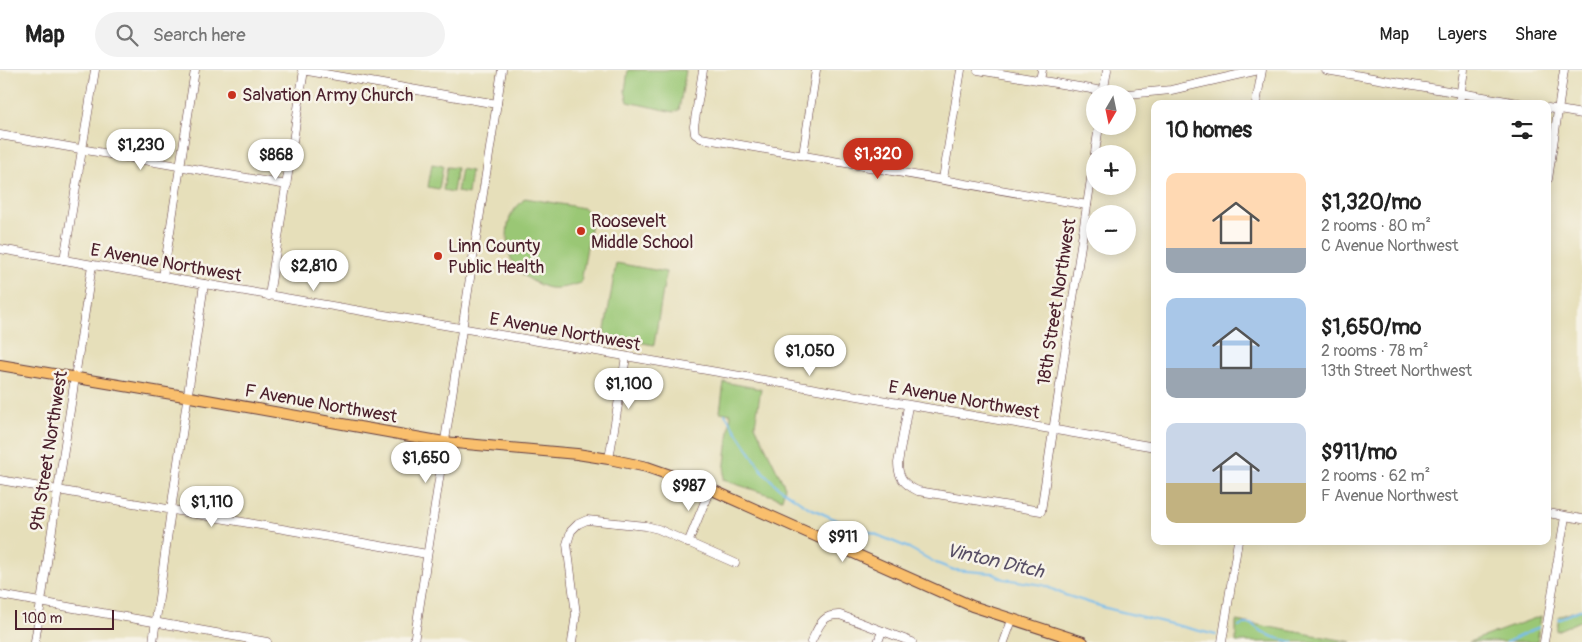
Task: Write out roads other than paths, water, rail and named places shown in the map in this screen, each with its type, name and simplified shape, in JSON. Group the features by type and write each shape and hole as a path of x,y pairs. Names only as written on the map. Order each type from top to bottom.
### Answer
{"main road":[{"name":"F Avenue Northwest","path":"0,365 189,396 444,442 577,454 609,458 648,467 710,489 972,606 1083,642"}],"street":[{"path":"64,260 95,70"},
{"path":"163,277 195,70"},
{"path":"269,296 303,70 496,104"},
{"path":"414,642 502,70"},
{"path":"703,70 694,126 696,134 701,138 1087,205"},
{"path":"803,156 816,70"},
{"path":"943,180 962,70"},
{"path":"978,70 1086,89"},
{"path":"1040,80 1042,70"},
{"path":"1105,85 1107,70"},
{"path":"1136,93 1171,90 1261,70 1257,100"},
{"path":"1326,70 1503,100"},
{"path":"1460,100 1464,70"},
{"path":"1551,158 1564,70"},
{"path":"1551,109 1582,114"},
{"path":"0,135 287,185"},
{"name":"18th Street Northwest","path":"1087,205 1098,135"},
{"name":"18th Street Northwest","path":"908,406 898,471 908,486 918,490 1040,511 1086,211"},
{"name":"E Avenue Northwest","path":"0,249 1151,447"},
{"name":"9th Street Northwest","path":"35,642 92,265"},
{"path":"153,642 204,284"},
{"path":"609,458 626,357"},
{"path":"0,480 427,554"},
{"path":"688,543 710,489"},
{"path":"1551,514 1582,520"},
{"path":"1544,642 1564,516"},
{"path":"572,642 576,614 567,544 571,531 578,524 587,520 646,526 658,529 735,563"},
{"path":"1222,642 1237,545"},
{"path":"0,595 267,642"},
{"path":"811,642 824,618 831,615 840,615 912,642"},
{"path":"1004,642 1012,620"},
{"path":"878,642 882,631"}],"waterway":[{"name":"Vinton Ditch","path":"725,414 763,472 778,487 808,507 850,526 909,548 936,563 954,570 992,573 1004,579 1043,585 1065,595 1106,608 1216,635"},
{"name":"Vinton Ditch","path":"1558,619 1582,609"},
{"name":"Vinton Ditch","path":"1239,627 1244,624 1252,624 1273,637 1293,642"},
{"name":"Vinton Ditch","path":"1507,642 1539,627"}],"place":[{"name":"Salvation Army Church","path":"232,95"},
{"name":"Roosevelt Middle School","path":"581,231"},
{"name":"Linn County Public Health","path":"438,256"}]}
